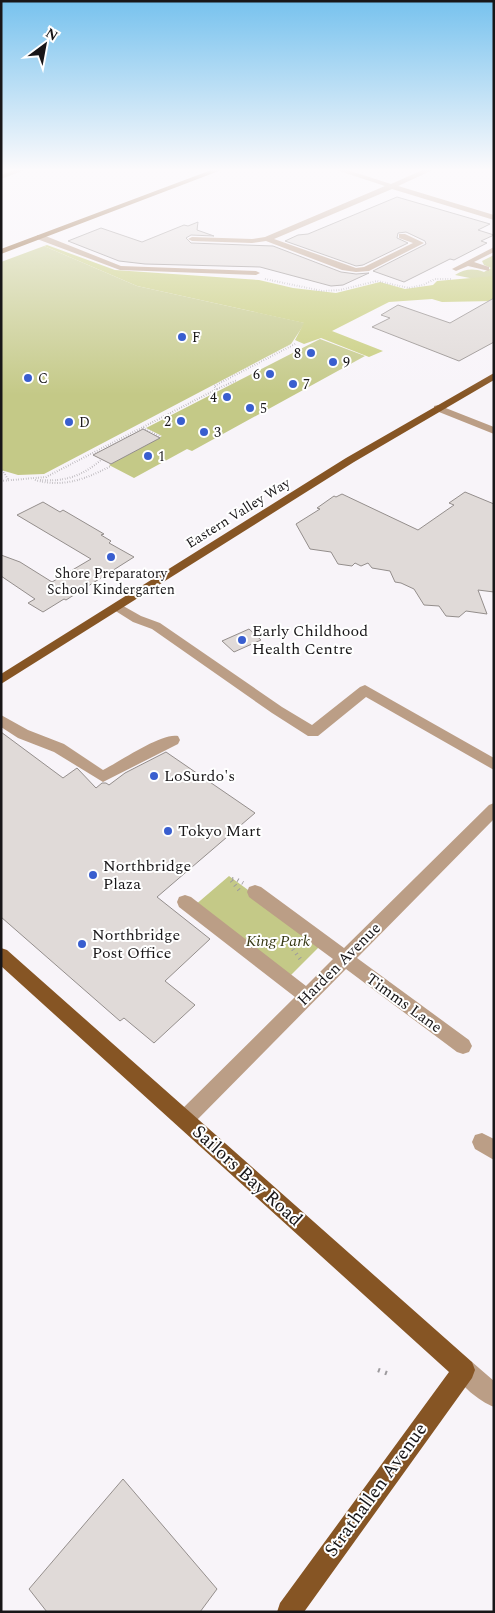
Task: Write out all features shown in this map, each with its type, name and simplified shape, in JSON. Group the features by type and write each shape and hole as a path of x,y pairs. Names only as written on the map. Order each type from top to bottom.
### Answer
{"main road":[{"path":"1,252 23,244"},
{"name":"Eastern Valley Way","path":"1,680 342,464 494,376"},
{"name":"Sailors Bay Road","path":"1,955 464,1370"},
{"name":"Strathallen Avenue","path":"289,1612 464,1370"}],"street":[{"path":"56,244 120,268 234,277 256,274"},
{"path":"281,244 345,268 356,270 366,269 422,244"},
{"path":"456,270 494,249"},
{"path":"468,263 486,269"},
{"path":"438,408 494,431"},
{"path":"118,607 137,619 156,626 277,710 313,732 365,690 494,765"},
{"path":"1,720 23,734 59,748 103,777 164,743 173,740"},
{"name":"Harden Avenue","path":"185,1119 494,809"},
{"name":"Timms Lane","path":"255,892 344,960 463,1046"},
{"path":"185,902 307,997"},
{"name":"Sailors Bay Road","path":"464,1370 494,1396"}],"path":[{"path":"234,277 322,291 340,290 377,281 409,288 423,285 435,279 452,279"},
{"path":"218,389 214,386 295,344"},
{"path":"35,480 46,477 236,380"},
{"path":"142,428 161,437"},
{"path":"1,481 8,479 58,481 74,478 89,472 101,460"},
{"path":"35,480 47,484 68,484 88,478 111,466"},
{"path":"1,468 8,479"},
{"path":"378,1370 389,1374"}],"green space":[{"path":"47,245 115,270 259,280 293,288 336,293 380,282 405,289 433,285 437,281 494,276 494,301 442,302 432,299 389,302 332,331 383,351 369,357 321,338 304,344 295,340 304,323 137,286 44,246"},
{"path":"44,246 137,286 305,323 291,344 44,474 18,475 1,470 1,262"},
{"path":"494,255 494,283 455,275 469,270 484,272 491,268 484,265 482,261"},
{"path":"320,339 365,356 192,451 187,449 134,478 109,465 162,436 146,428"},
{"name":"King Park","path":"229,876 322,944 288,978 194,906"}],"building":[{"path":"76,244 273,246 341,272 369,273 343,285 331,286 260,267 145,264 119,261"},
{"path":"294,244 405,244 363,265 356,266"},
{"path":"425,244 485,244 404,282 373,271"},
{"path":"494,298 494,342 459,361 372,327 390,318 381,315 398,305 450,323"},
{"path":"143,429 160,438 111,464 93,455"},
{"path":"465,492 494,504 494,592 478,590 487,614 466,611 459,617 446,616 439,606 424,605 414,589 395,582 390,571 372,568 368,563 361,566 355,563 352,566 338,564 331,552 310,549 296,524 320,509 317,508 334,496 342,494 418,530 454,505 449,503"},
{"name":"Shore Preparatory School Kindergarten","path":"43,502 60,512 63,510 104,534 101,535 111,541 109,543 134,557 66,600 64,599 43,612 28,603 35,599 1,576 1,555 20,562 52,582 91,559 17,515"},
{"name":"Early Childhood Health Centre","path":"249,629 261,640 234,652 222,641"},
{"name":"Northbridge Plaza","path":"1,732 63,778 77,768 96,788 102,783 109,785 125,773 166,752 255,813 157,897 210,939 165,981 195,1005 154,1043 124,1018 120,1021 1,917"},
{"path":"123,1479 217,1589 200,1612 47,1612 29,1589"}],"place":[{"name":"F","path":"182,337"},
{"name":"8","path":"311,353"},
{"name":"9","path":"333,362"},
{"name":"6","path":"270,374"},
{"name":"C","path":"28,378"},
{"name":"7","path":"293,384"},
{"name":"4","path":"227,397"},
{"name":"5","path":"250,408"},
{"name":"2","path":"181,421"},
{"name":"D","path":"69,422"},
{"name":"3","path":"204,432"},
{"name":"1","path":"148,456"},
{"name":"Shore Preparatory School Kindergarten","path":"111,557"},
{"name":"Early Childhood Health Centre","path":"242,640"},
{"name":"LoSurdo's","path":"154,776"},
{"name":"Tokyo Mart","path":"168,831"},
{"name":"Northbridge Plaza","path":"93,875"},
{"name":"Northbridge Post Office","path":"82,944"}]}
